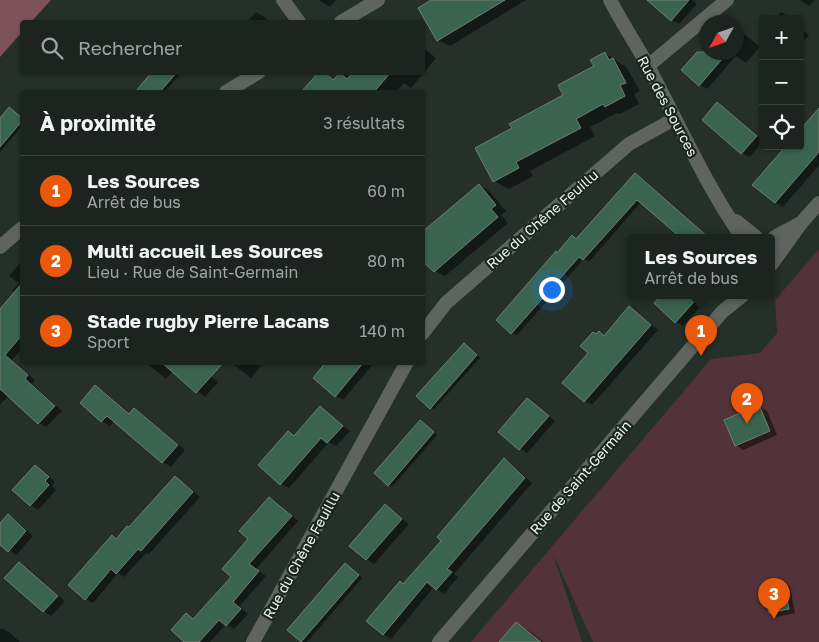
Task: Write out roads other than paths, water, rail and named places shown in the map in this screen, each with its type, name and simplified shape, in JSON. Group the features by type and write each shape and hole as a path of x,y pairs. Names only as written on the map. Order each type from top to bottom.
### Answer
{"street":[{"path":"283,0 298,20"},
{"path":"343,20 378,0"},
{"name":"Rue des Sources","path":"610,0 648,66 674,119 726,213 740,234"},
{"path":"648,66 726,0"},
{"path":"229,90 254,75"},
{"name":"Rue du Chêne Feuillu","path":"425,330 446,303 629,144 674,119"},
{"path":"775,258 819,203"},
{"name":"Rue des Sources","path":"726,213 752,234"},
{"path":"775,237 802,222"},
{"path":"0,247 20,230"},
{"name":"Rue de Saint-Germain","path":"722,312 727,299"},
{"name":"Rue de Saint-Germain","path":"439,642 722,312 738,299"},
{"name":"Rue du Chêne Feuillu","path":"253,642 405,365"}],"place":[{"name":"Les Sources","path":"701,356"},
{"name":"Multi accueil Les Sources","path":"747,424"},
{"name":"Stade rugby Pierre Lacans","path":"774,619"}]}
